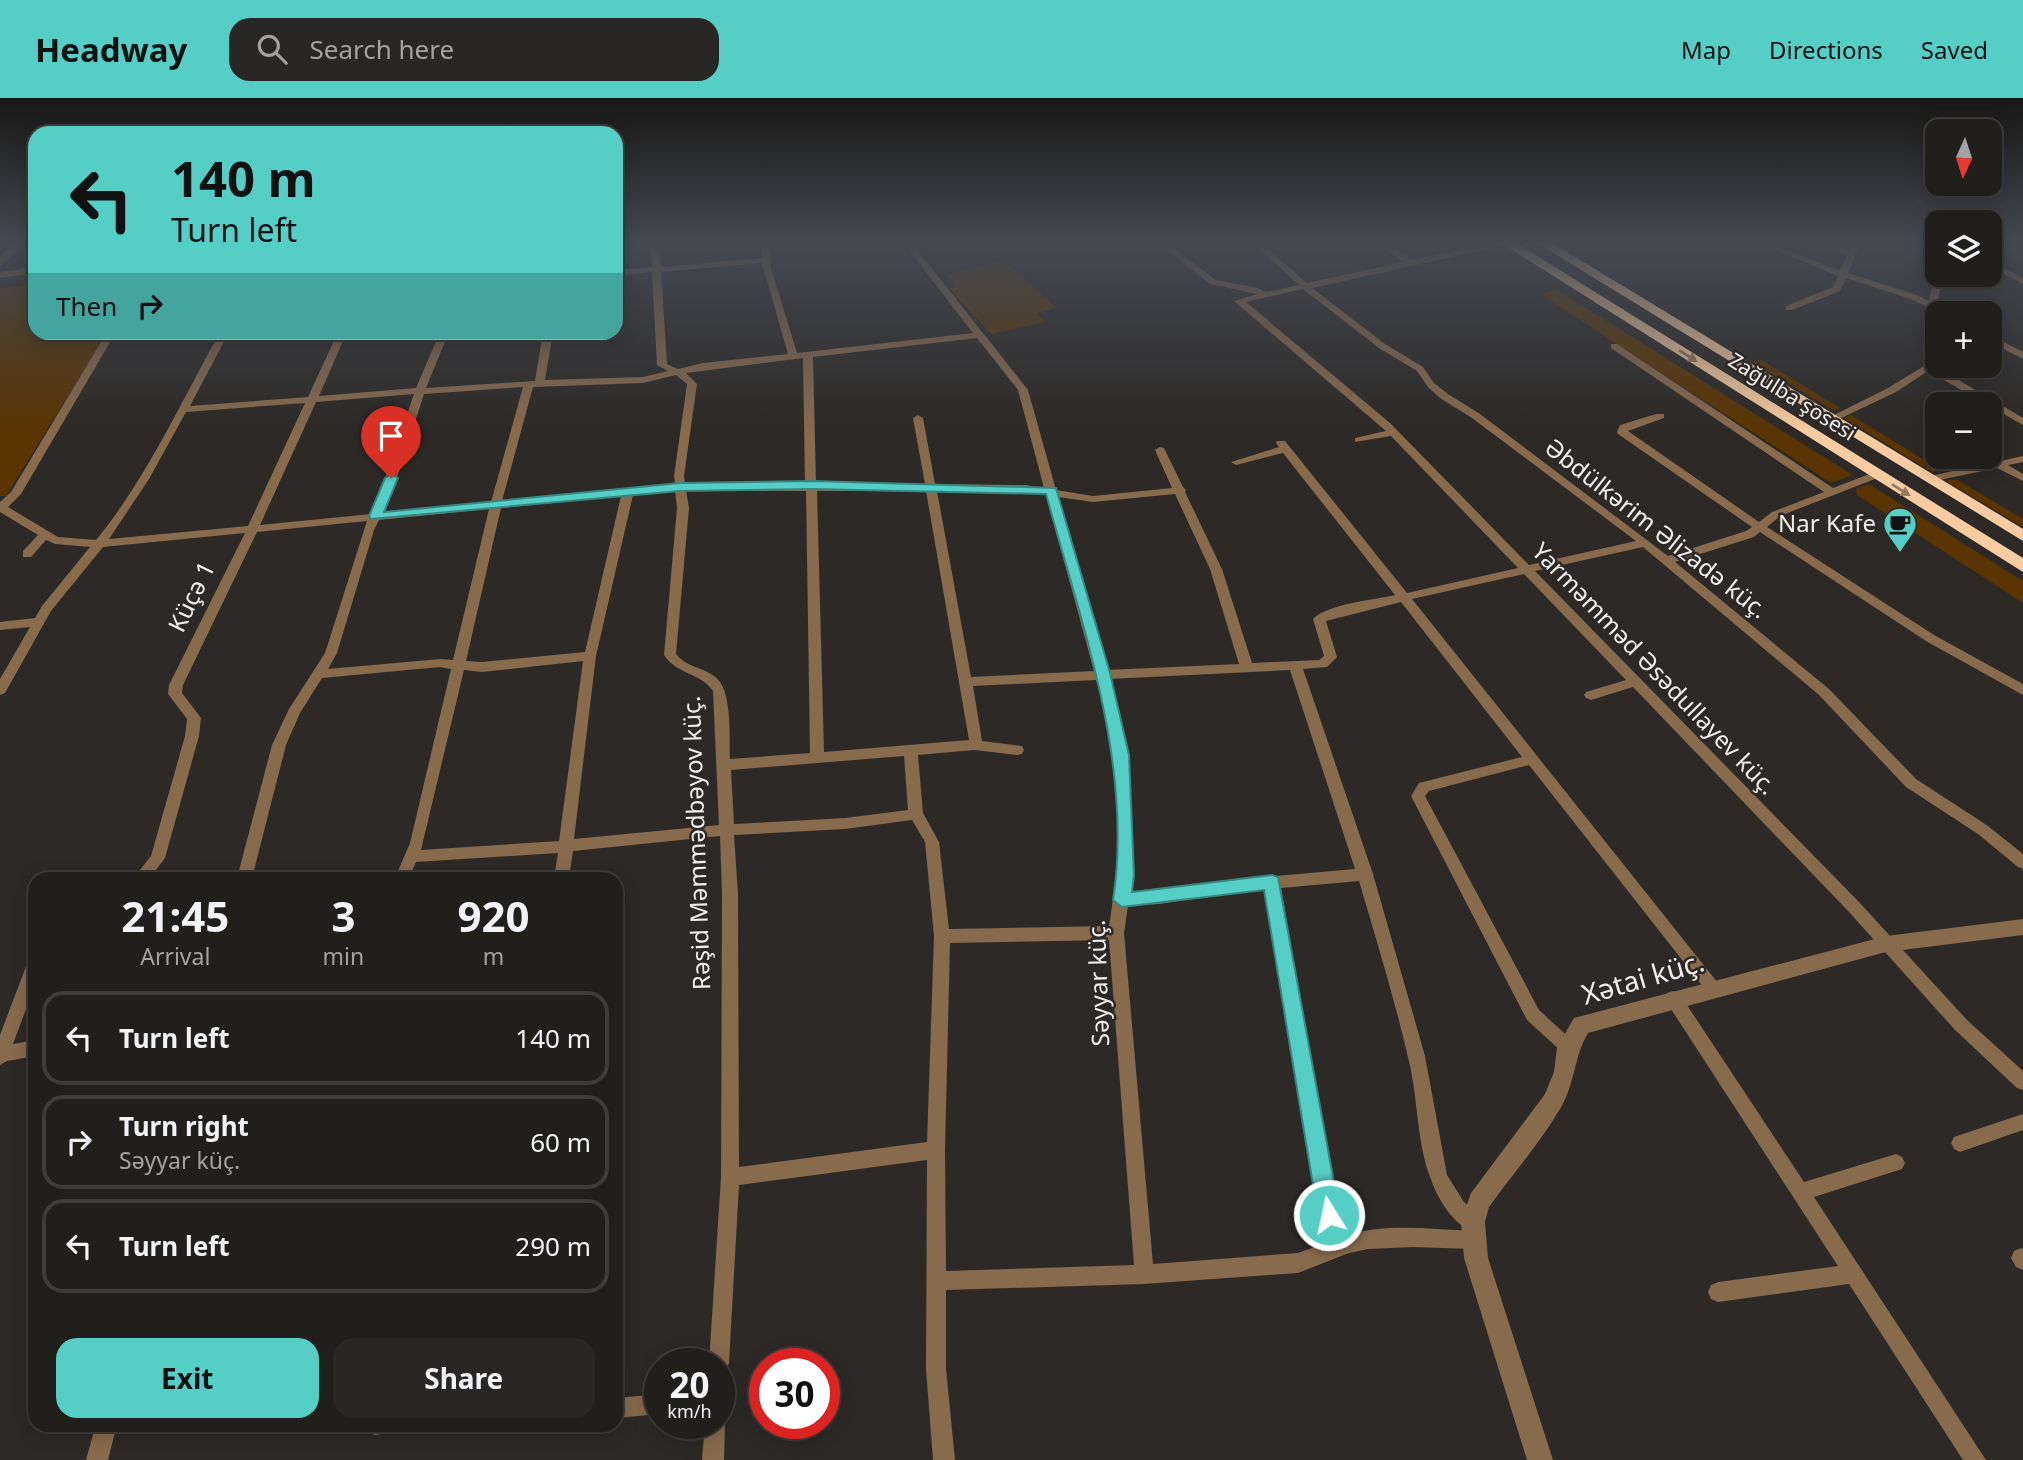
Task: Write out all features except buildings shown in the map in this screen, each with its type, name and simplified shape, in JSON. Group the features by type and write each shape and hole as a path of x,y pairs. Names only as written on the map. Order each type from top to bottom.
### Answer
{"highway":[{"name":"Zağulba şosesi","path":"1606,305 2023,566"},
{"name":"Zağulba şosesi","path":"1644,305 2023,536"}],"street":[{"name":"Rəşid Məmmədbəyov küç.","path":"659,305 661,359 666,368 690,379 692,384 680,487 683,508 670,655 679,666 718,686 730,894 730,1177 720,1348"},
{"path":"779,305 793,356"},
{"name":"Səyyar küç.","path":"955,305 1023,390 1102,673 1121,755 1125,875 1116,933 1144,1274"},
{"name":"Yarməmməd Əsədullayev küç.","path":"1243,305 1393,432 1961,1025 2023,1082"},
{"name":"Əbdülkərim Əlizadə küç.","path":"1328,305 1382,346 1420,369 1431,385 1444,396 1476,416 1645,543 1824,692 1912,783 1983,830 2023,863"},
{"path":"1788,308 1797,305"},
{"path":"184,409 420,391 643,380 692,367 981,335"},
{"path":"107,340 15,494 1,507 45,534 68,543 99,544 680,487 812,485 1051,490 1104,499 1181,490"},
{"path":"0,690 38,622 64,584 99,544 144,479 221,340"},
{"name":"Küçə 1","path":"147,872 158,858 192,736 194,718 175,694 176,685 253,528 339,340"},
{"path":"246,872 279,745 294,712 319,674 342,623 368,530 384,499 420,391 442,340"},
{"path":"405,872 412,856 496,504 546,340"},
{"path":"2002,345 2023,356"},
{"path":"1614,346 1833,493"},
{"path":"808,355 817,755"},
{"path":"1831,419 1892,390 1925,369"},
{"path":"1955,378 2023,422"},
{"path":"1660,416 1624,427 1622,432 1930,638 2023,690"},
{"path":"918,418 933,487 967,682 976,739 974,745"},
{"path":"1359,440 1393,432"},
{"path":"1236,462 1283,446 1530,760 1714,988"},
{"path":"1160,450 1216,569 1247,668"},
{"path":"2002,463 2023,459"},
{"path":"2002,466 2023,478"},
{"path":"1930,480 1977,469"},
{"path":"1666,561 1742,537 1776,514 1876,475"},
{"path":"563,872 590,656 628,491"},
{"path":"27,554 45,534"},
{"path":"967,682 1102,673 1322,664 1331,657 1319,623 1324,616 1645,543"},
{"path":"0,626 38,622"},
{"path":"319,674 440,663 482,667 590,656"},
{"path":"1294,666 1366,874 1418,1064 1432,1154 1442,1190 1473,1231 1540,1460"},
{"path":"1591,695 1634,682"},
{"path":"722,765 817,755 974,745 1017,750"},
{"path":"911,750 916,814 932,842 942,936 936,1150 936,1369 944,1460"},
{"path":"1473,1231 1479,1201 1560,1089 1568,1047 1533,1015 1418,796 1424,787 1530,760"},
{"path":"412,856 488,853 725,830 872,821 916,814"},
{"path":"1122,900 1366,874"},
{"path":"1272,882 1329,1215 1343,1245"},
{"name":"Xətai küç.","path":"1568,1047 1581,1025 1673,998 1886,944 2023,926"},
{"path":"942,936 1116,933"},
{"path":"0,1055 28,982"},
{"path":"1673,998 1975,1460"},
{"path":"0,1055 28,1049"},
{"path":"1960,1143 2023,1122"},
{"path":"730,1177 936,1150"},
{"path":"1800,1192 1896,1163"},
{"path":"936,1281 1144,1274 1298,1264 1320,1258 1343,1245 1374,1239 1473,1231"},
{"path":"1718,1292 1853,1273"},
{"path":"623,1407 644,1405"},
{"path":"97,1460 105,1432"},
{"path":"713,1460 714,1439"}],"shaded area":[{"path":"0,305 28,305 28,340 103,340 6,496 0,496"},
{"path":"964,305 1053,305 1057,308 1036,313 1045,322 991,334"},
{"path":"1556,305 1580,305 1853,475 1831,483"},
{"path":"1760,359 1840,408 1833,410 1754,363"},
{"path":"1851,415 1925,460 1925,468 1844,418"},
{"path":"1956,479 2023,519 2023,527 1946,481"},
{"path":"1869,484 2023,581 2023,603 1857,495 1856,489"}],"place":[{"name":"Nar Kafe","path":"1900,554"}],"route":[{"path":"391,478 375,516 680,487 812,485 1051,490 1102,673 1121,755 1125,875 1122,900 1158,898 1272,882 1329,1215"}]}
